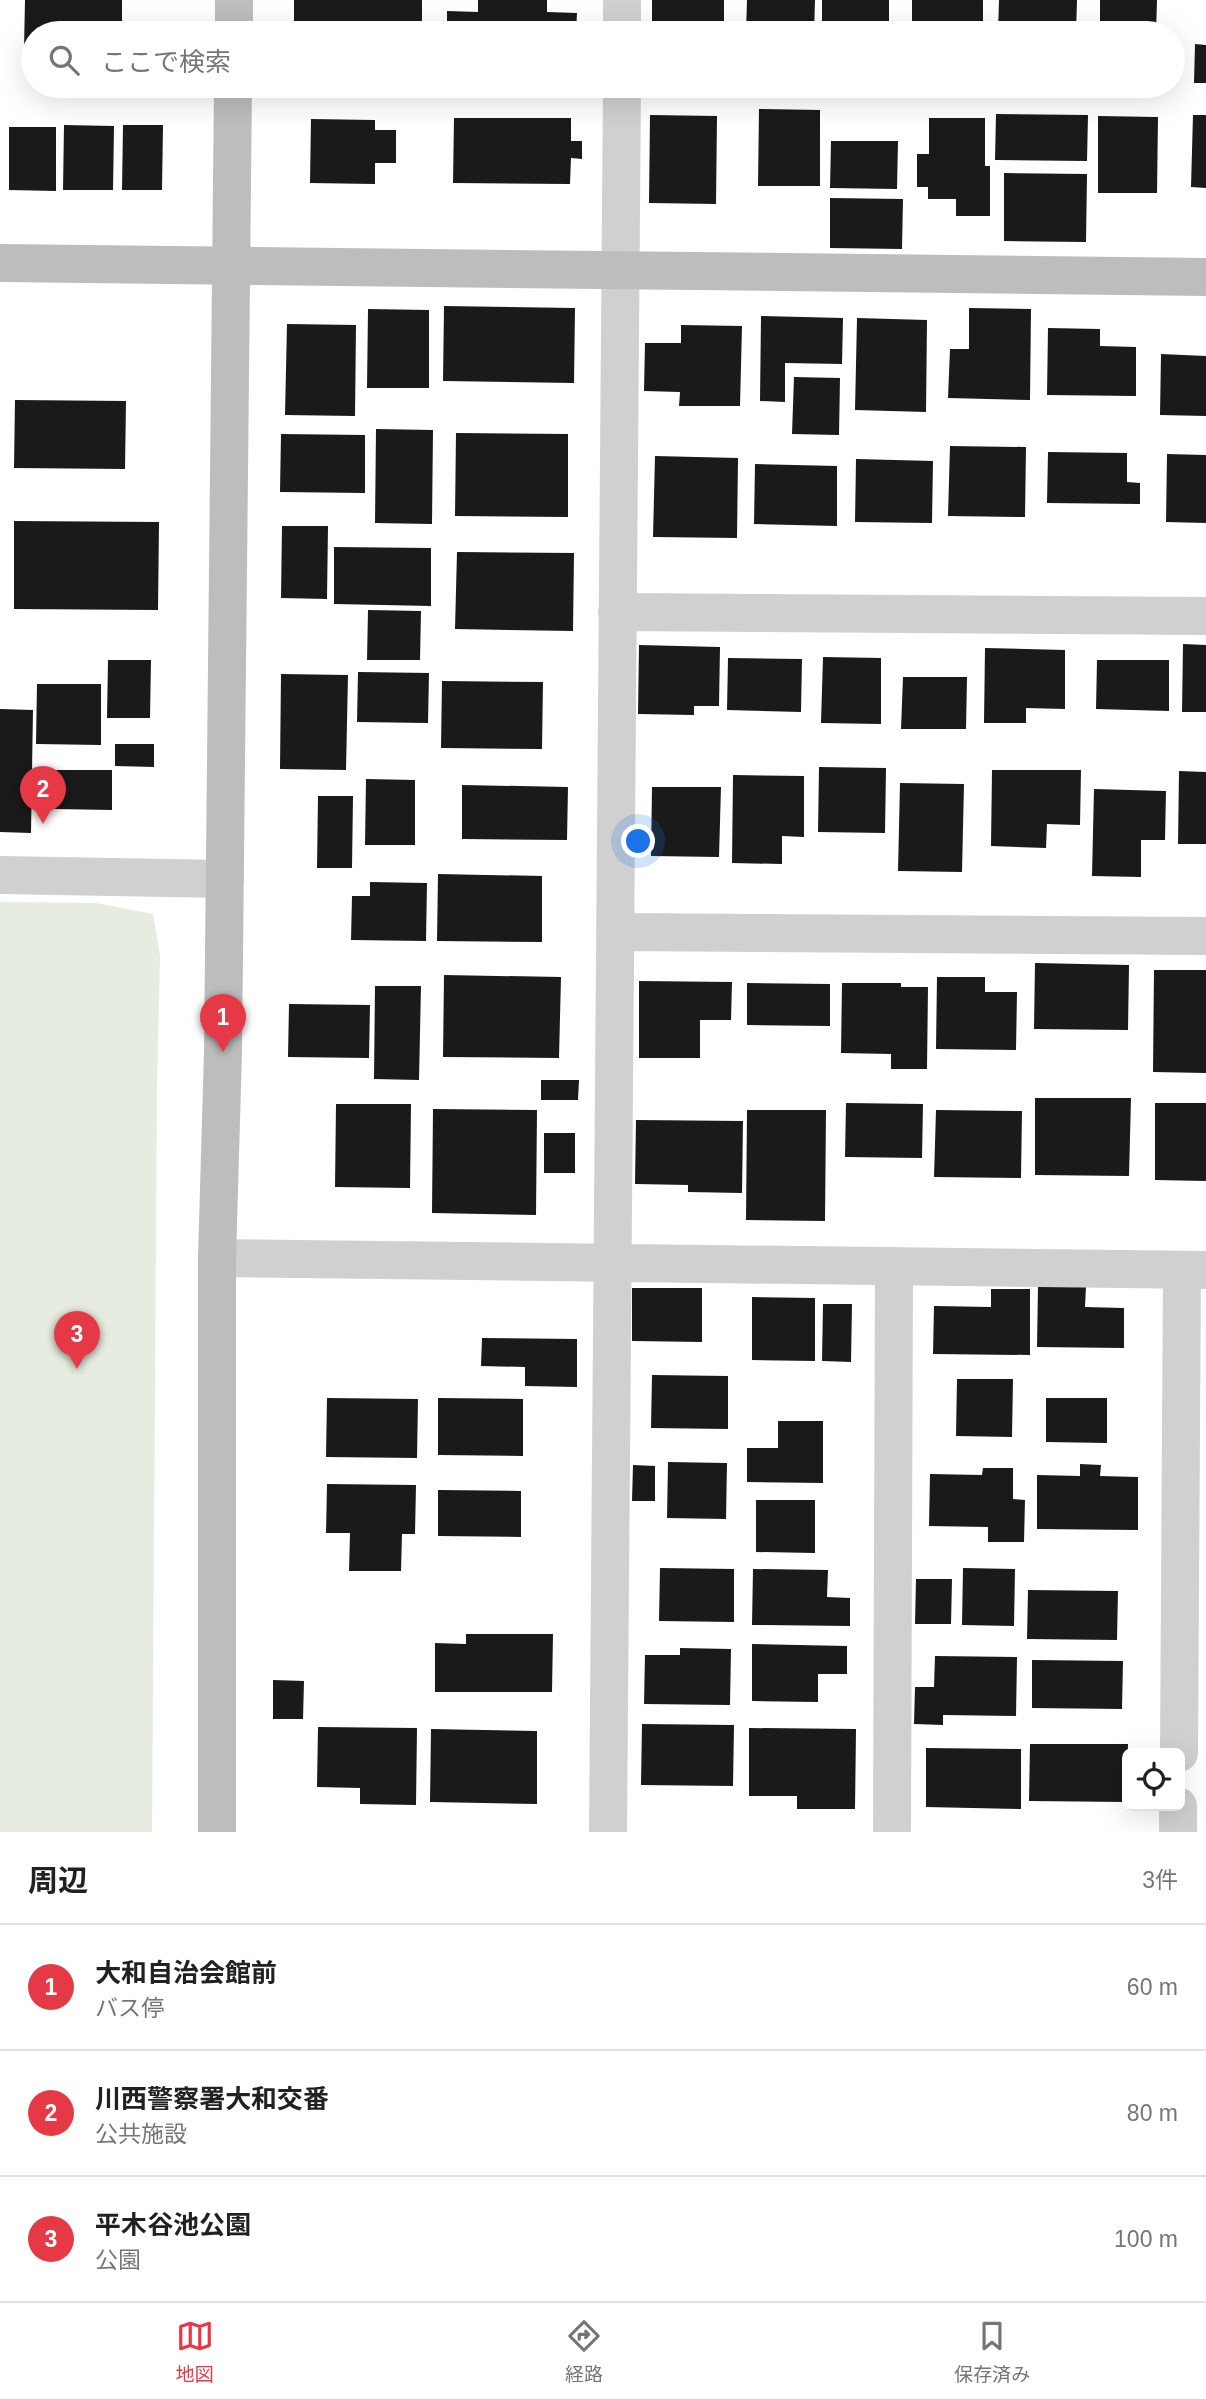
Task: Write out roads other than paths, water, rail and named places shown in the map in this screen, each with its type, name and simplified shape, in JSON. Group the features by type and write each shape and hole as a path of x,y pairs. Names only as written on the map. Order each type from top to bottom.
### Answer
{"street":[{"path":"234,0 234,21"},
{"path":"622,0 622,21"},
{"path":"216,1832 216,1258 223,1052 233,98"},
{"path":"608,1832 622,98"},
{"path":"0,263 1206,277"},
{"path":"617,612 1206,616"},
{"path":"0,875 225,879"},
{"path":"615,932 1206,936"},
{"path":"216,1258 1194,1270 1179,1748"},
{"path":"892,1832 894,1266"},
{"path":"1178,1811 1178,1832"}],"place":[{"name":"川西警察署大和交番","path":"43,824"},
{"name":"大和自治会館前","path":"223,1052"},
{"name":"平木谷池公園","path":"77,1369"}]}
